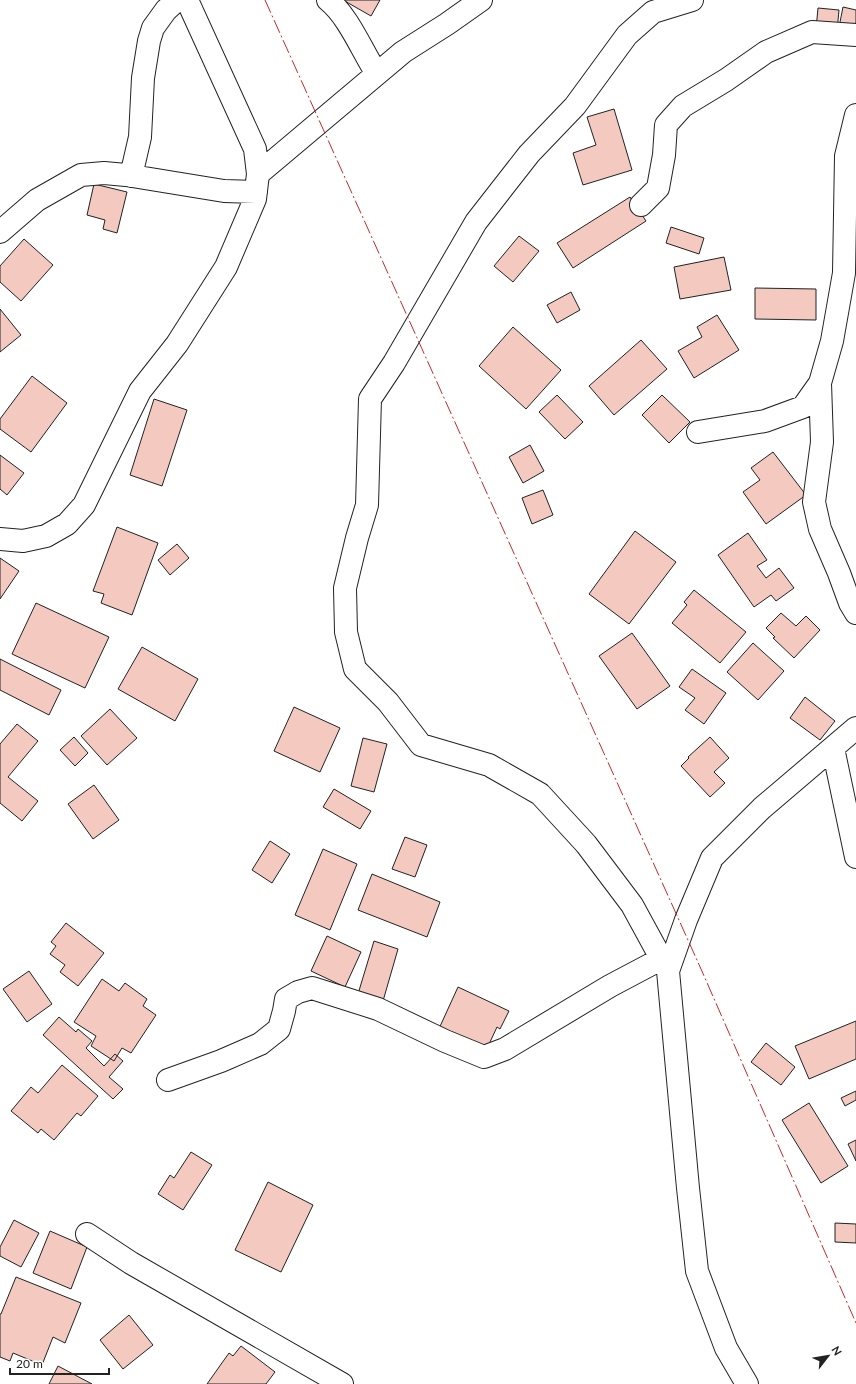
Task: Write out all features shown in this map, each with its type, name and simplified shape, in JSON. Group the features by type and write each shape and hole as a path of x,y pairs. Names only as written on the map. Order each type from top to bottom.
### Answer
{"street":[{"path":"131,176 140,137 143,78 149,42 153,28 166,10 177,0"},
{"path":"0,539 23,541 46,536 67,524 84,506 140,391 177,344 226,267 255,199 257,183 255,149 187,0"},
{"path":"328,0 334,5 350,27 377,74"},
{"path":"0,232 37,200 80,175 104,173 224,191 257,183 403,52 481,0"},
{"path":"692,0 653,12 627,35 575,106 529,154 476,222 394,363 370,399 367,505 357,538 345,588 346,632 355,669 388,702 421,745 489,765 540,794 586,844 632,904 665,965 697,1271 726,1348 747,1384"},
{"path":"641,205 658,188 664,155 666,124 683,106 726,80 766,52 812,32 856,35"},
{"path":"856,115 846,156 844,273 832,341 820,383 822,442 814,502 820,529 840,573 850,603 856,613"},
{"path":"698,432 765,421 803,406 820,383"},
{"path":"168,1080 221,1061 260,1044 279,1029 286,999 298,992 312,988 378,1009 445,1041 484,1056 505,1049 610,986 665,965 712,858 762,808 856,729"},
{"path":"833,748 856,857"},
{"path":"88,1234 132,1263 342,1384"}],"building":[{"path":"343,0 380,0 371,16"},
{"path":"843,7 856,10 854,30 839,27"},
{"path":"818,8 839,10 837,31 816,29"},
{"path":"614,109 632,170 583,185 573,153 596,145 587,117"},
{"path":"94,184 127,192 117,233 103,229 105,220 87,215"},
{"path":"630,197 646,221 573,268 557,243"},
{"path":"671,227 704,238 699,254 666,243"},
{"path":"519,236 539,251 513,282 494,266"},
{"path":"24,239 53,265 21,301 0,282 0,266"},
{"path":"724,257 731,290 680,299 674,267"},
{"path":"755,288 816,289 816,320 755,319"},
{"path":"571,292 580,310 557,323 547,305"},
{"path":"0,309 21,335 0,352"},
{"path":"717,315 739,350 694,378 678,351 702,337 697,327"},
{"path":"513,327 561,370 526,409 479,366"},
{"path":"641,340 667,369 614,415 589,386"},
{"path":"32,376 67,403 31,452 0,429 0,419"},
{"path":"557,395 583,422 565,439 539,412"},
{"path":"662,395 690,422 669,443 642,415"},
{"path":"154,399 187,410 162,486 130,475"},
{"path":"530,445 544,471 523,483 509,457"},
{"path":"773,452 806,495 766,524 743,492 760,480 751,468"},
{"path":"0,455 24,473 7,495 0,489"},
{"path":"543,490 553,515 532,524 522,498"},
{"path":"117,527 158,543 132,615 101,603 104,594 93,591"},
{"path":"635,531 676,562 629,624 589,594"},
{"path":"748,533 767,560 757,566 766,578 779,568 794,588 776,601 771,595 754,607 718,555"},
{"path":"177,544 189,558 170,575 158,560"},
{"path":"0,558 19,571 0,599"},
{"path":"694,590 746,632 720,663 672,623 687,605 684,602"},
{"path":"36,603 109,637 85,688 12,654"},
{"path":"781,613 796,626 806,616 820,630 794,658 773,638 775,637 766,628"},
{"path":"632,633 670,686 637,709 599,656"},
{"path":"753,643 784,671 758,700 727,672"},
{"path":"142,647 198,679 175,721 118,689"},
{"path":"0,659 61,690 49,715 0,690"},
{"path":"692,669 726,693 704,724 685,710 695,698 679,687"},
{"path":"805,697 835,721 820,740 790,718"},
{"path":"294,707 340,728 320,772 274,751"},
{"path":"110,709 137,738 107,765 81,736"},
{"path":"17,724 38,741 8,777 38,801 22,821 0,803 0,744"},
{"path":"74,737 88,753 75,766 60,750"},
{"path":"710,737 729,758 714,772 725,783 710,797 681,766 689,758 688,757"},
{"path":"363,738 387,744 374,792 351,786"},
{"path":"94,785 119,820 93,839 68,804"},
{"path":"334,789 371,811 360,829 323,807"},
{"path":"405,837 427,845 415,877 392,869"},
{"path":"270,841 290,854 272,883 252,870"},
{"path":"323,849 357,864 330,930 295,915"},
{"path":"372,874 440,902 427,937 358,910"},
{"path":"66,923 104,953 78,986 60,972 65,965 50,954 56,946 51,942"},
{"path":"327,936 361,952 345,987 311,971"},
{"path":"374,941 398,949 383,1001 358,994"},
{"path":"29,971 52,1004 27,1022 3,989"},
{"path":"102,979 119,991 125,983 147,999 143,1006 156,1015 131,1053 122,1048 114,1061 91,1046 96,1036 74,1022"},
{"path":"458,987 509,1011 500,1029 497,1027 484,1055 437,1033"},
{"path":"59,1017 76,1032 78,1029 92,1041 86,1048 104,1066 115,1054 123,1061 109,1077 123,1089 113,1099 43,1035"},
{"path":"856,1021 856,1059 809,1079 795,1046"},
{"path":"766,1043 795,1067 781,1085 751,1062"},
{"path":"62,1065 98,1096 81,1116 77,1113 54,1140 41,1129 38,1133 11,1111 31,1087 38,1093"},
{"path":"856,1091 856,1100 845,1106 841,1098"},
{"path":"809,1103 848,1166 821,1183 782,1120"},
{"path":"856,1140 856,1161 848,1144"},
{"path":"191,1152 212,1165 183,1210 158,1194 170,1175 174,1178"},
{"path":"268,1182 313,1205 281,1272 235,1250"},
{"path":"14,1220 39,1233 21,1267 0,1256 0,1247"},
{"path":"835,1223 856,1224 856,1243 835,1242"},
{"path":"50,1231 87,1247 71,1289 33,1273"},
{"path":"16,1277 81,1303 65,1343 53,1337 42,1365 13,1353 10,1361 0,1357 0,1314"},
{"path":"129,1315 153,1345 123,1369 100,1340"},
{"path":"241,1346 275,1372 266,1384 207,1384 229,1353 233,1356"},
{"path":"58,1366 92,1384 49,1384"}],"power":[{"path":"265,0 701,969 856,1323"}]}
